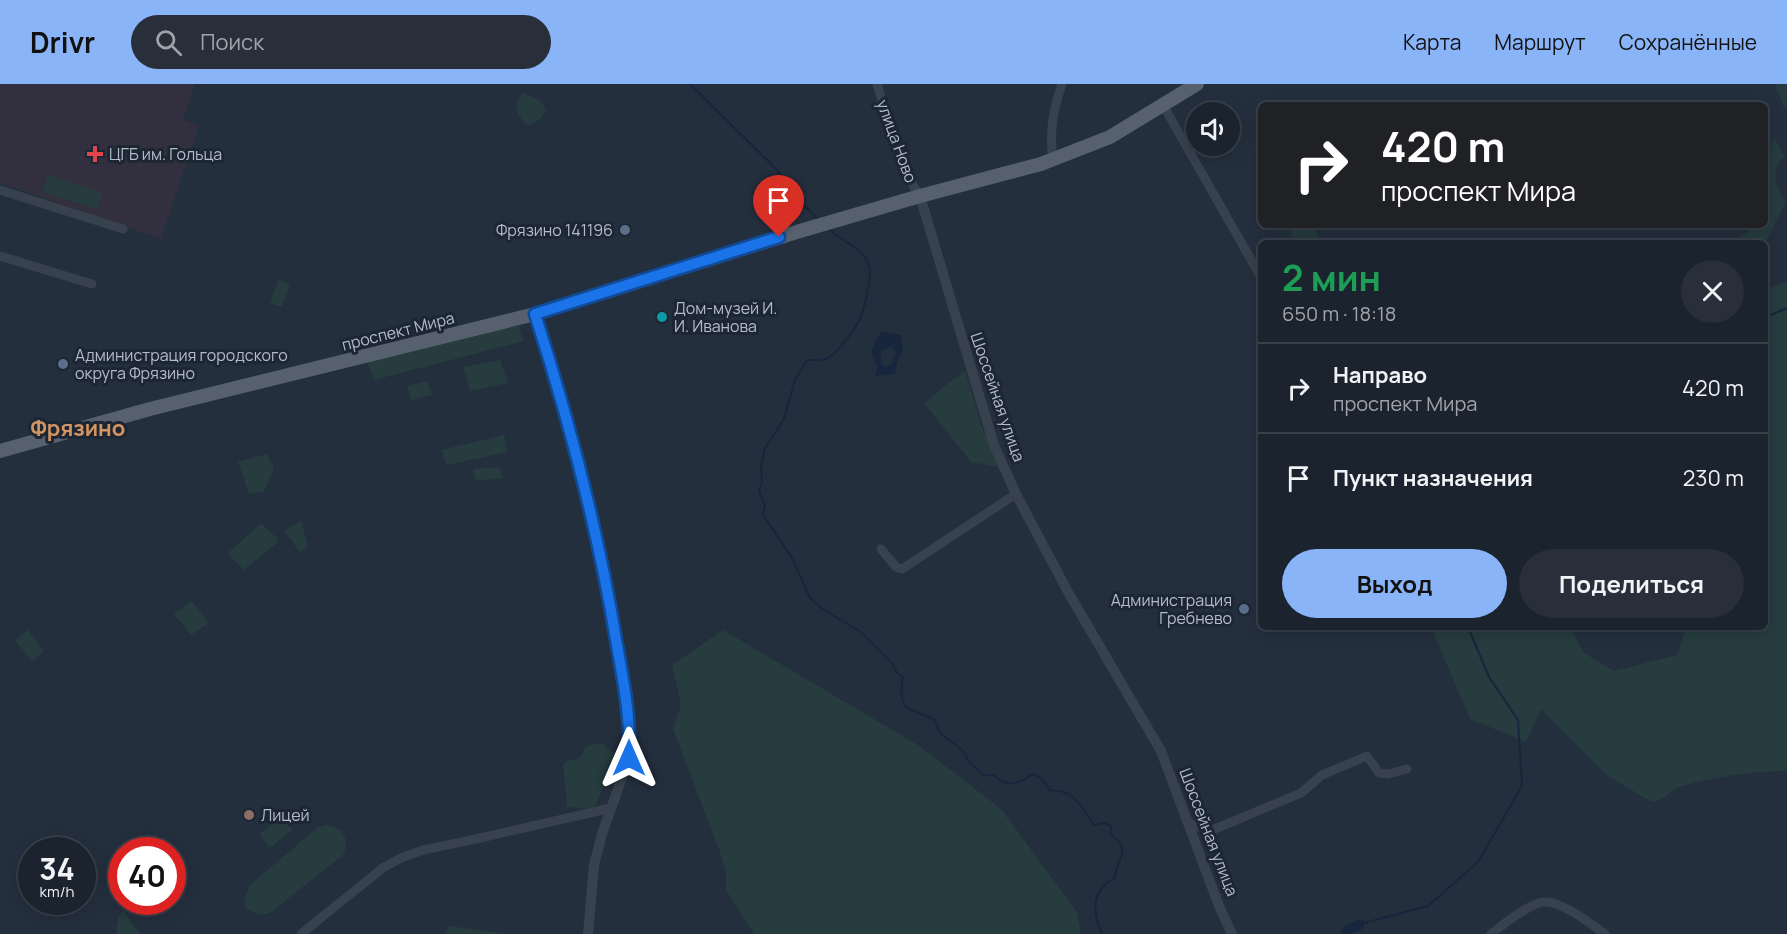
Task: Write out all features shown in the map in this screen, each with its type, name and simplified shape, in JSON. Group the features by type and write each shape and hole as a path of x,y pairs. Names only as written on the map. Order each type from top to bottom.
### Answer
{"main road":[{"path":"920,196 1053,160 1110,137 1197,84"},
{"name":"проспект Мира","path":"0,451 150,409 535,314 920,196"}],"street":[{"name":"улица Ново","path":"877,84 902,161 920,196"},
{"path":"1053,160 1050,142 1053,109 1062,84"},
{"path":"1163,105 1258,272"},
{"path":"0,190 123,229"},
{"name":"Шоссейная улица","path":"920,196 994,445 1016,494 1084,622 1161,752 1219,906 1232,934"},
{"path":"0,256 92,284"},
{"path":"535,314 575,453 608,592 629,728 629,758 594,865 588,934"},
{"path":"881,549 896,567 902,569 1016,494"},
{"path":"1188,823 1210,831 1301,793 1322,775 1367,756 1379,772 1388,774 1407,769"},
{"path":"301,934 384,867 401,858 423,850 611,808"},
{"path":"1491,934 1544,902 1570,911 1605,934"}],"shaded area":[{"name":"ЦГБ им. Гольца","path":"0,84 195,84 183,120 199,126 161,239 0,183"}],"green space":[{"path":"1777,84 1787,84 1786,111 1776,88"},
{"path":"523,92 542,102 546,112 539,120 529,125 524,123 516,111 518,100"},
{"path":"1774,137 1784,156 1777,168 1776,179 1786,202 1767,240 1735,240 1753,228 1768,228 1768,162"},
{"path":"48,175 103,193 97,209 42,192"},
{"path":"1296,228 1314,228 1320,240 1294,240 1290,231"},
{"path":"278,280 290,284 282,307 270,303"},
{"path":"1787,282 1787,771 1747,773 1706,780 1680,787 1660,800 1652,802 1608,776 1541,709 1526,742 1470,719 1432,630 1572,630 1584,653 1614,671 1677,655 1685,630 1768,630 1768,288"},
{"path":"518,321 523,341 374,380 366,358"},
{"path":"500,360 508,383 470,391 463,367"},
{"path":"965,370 981,425 1000,467 971,462 924,403"},
{"path":"427,381 432,395 411,400 407,386"},
{"path":"504,435 508,452 447,465 441,450"},
{"path":"267,454 274,469 264,491 249,494 238,462"},
{"path":"499,467 503,478 476,481 473,469"},
{"path":"301,521 308,546 300,552 284,531"},
{"path":"262,524 277,538 277,543 244,570 229,552"},
{"path":"192,601 209,623 191,635 174,614"},
{"path":"28,630 44,651 32,661 15,640"},
{"path":"723,630 918,745 1001,809 1077,912 1081,934 754,934 726,890 726,872 720,852 673,729 681,705 672,665"},
{"path":"592,744 603,744 616,755 594,809 567,807 563,765 567,761 580,757 584,749"},
{"path":"282,817 292,830 270,848 259,834"},
{"path":"326,825 337,828 344,835 346,844 343,855 271,912 258,914 246,908 244,900 250,885 317,828"},
{"path":"120,915 126,915 140,934 116,934"},
{"path":"449,926 507,934 445,934"}],"water":[{"path":"881,332 901,335 903,352 898,359 895,374 875,376 877,367 871,350","holes":["891,346 896,354 891,365 885,367 881,364 881,352"]},
{"path":"1361,919 1364,922 1364,928 1350,934 1341,934 1343,927"}],"waterway":[{"path":"690,84 776,169 798,199 818,219"},
{"path":"829,229 857,249 866,259 870,270 866,298 859,321 841,346 826,359 807,360 795,380 784,419 765,448 759,491 765,505 763,515 793,560 810,598 824,610 861,632 903,677 901,693 905,707 935,720 939,732 963,751 970,763 984,775 994,775 1009,783 1018,782 1033,774 1036,775 1045,782 1049,790 1065,793 1075,799 1094,825 1104,823 1111,826 1112,836 1118,841 1122,851 1115,878 1101,889 1096,902 1096,918 1102,934"},
{"path":"1768,316 1787,308"},
{"path":"1364,923 1428,906 1478,862 1522,786 1518,720 1489,677 1469,630"}],"place":[{"name":"ЦГБ им. Гольца","path":"95,154"},
{"name":"Фрязино 141196","path":"625,230"},
{"name":"Дом-музей И. И. Иванова","path":"662,317"},
{"name":"Администрация городского округа Фрязино","path":"63,364"},
{"name":"Администрация Гребнево","path":"1244,609"},
{"name":"Лицей","path":"249,815"}],"district":[{"name":"Фрязино","path":"78,428"}],"route":[{"path":"629,758 628,713 608,592 568,425 535,314 779,237"}]}
